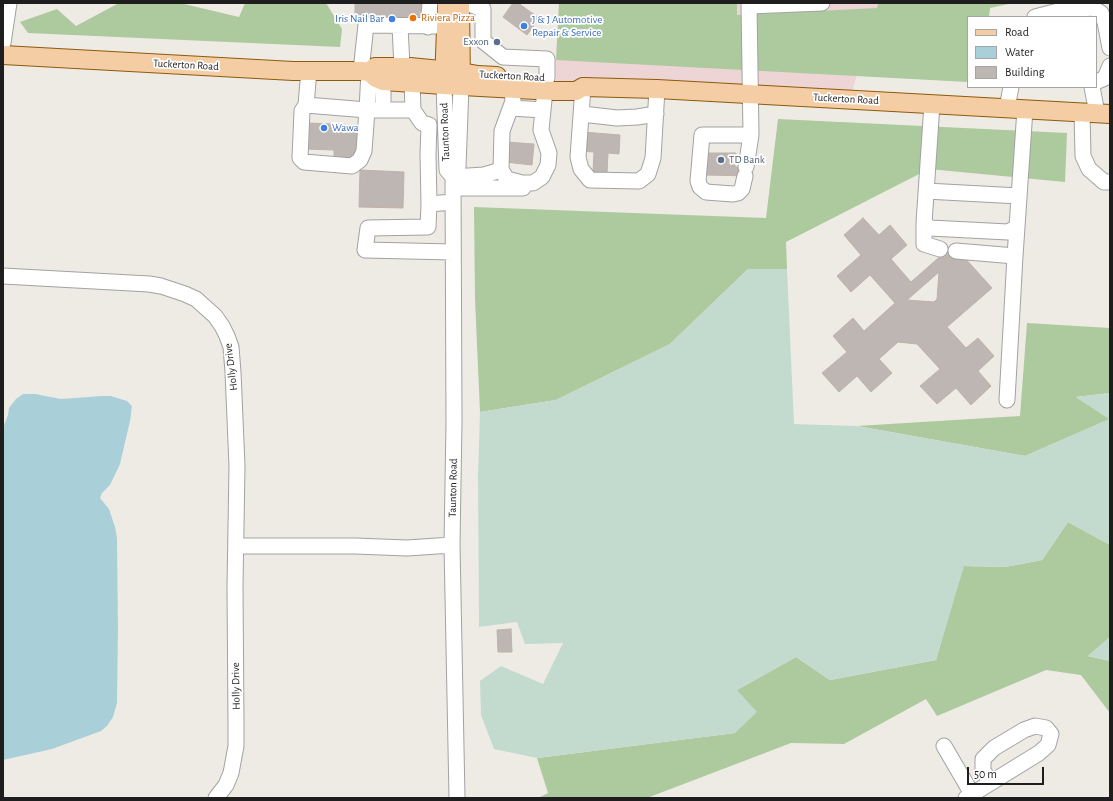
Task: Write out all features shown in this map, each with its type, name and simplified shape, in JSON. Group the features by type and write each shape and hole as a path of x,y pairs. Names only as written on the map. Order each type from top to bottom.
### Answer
{"main road":[{"path":"448,3 454,31"},
{"path":"453,78 454,31 460,3"},
{"name":"Tuckerton Road","path":"3,55 371,74 412,82 478,75 496,76 546,84 576,91 583,87 657,88 1096,113"},
{"name":"Tuckerton Road","path":"371,74 375,67 402,67 453,78 512,88 546,84"}],"street":[{"path":"3,43 9,3"},
{"path":"428,27 430,3"},
{"path":"465,3 483,9 483,41 498,54 503,57 547,59 541,130 549,153 548,165 542,177 533,183 522,183 507,179 500,170 502,131 513,101 512,88"},
{"path":"751,135 702,135 698,181 702,189 706,192 736,194 740,192 743,187 751,135 750,5 822,3"},
{"path":"1039,16 1058,11 1093,8 1101,13 1105,22 1110,48"},
{"path":"309,70 306,105 302,111 300,158 304,162 352,166 360,160 364,151 371,74 366,25 428,27 483,36"},
{"path":"400,26 402,67"},
{"path":"496,76 498,54"},
{"path":"1097,82 1104,78 1110,66"},
{"path":"371,74 383,110"},
{"name":"Taunton Road","path":"453,78 444,123 447,170 453,189"},
{"name":"Taunton Road","path":"453,78 458,167 453,189 454,423 452,545 457,798"},
{"path":"412,82 413,110 422,123 429,125 444,123"},
{"path":"583,87 578,157 581,169 590,180 639,181 648,174 653,158 657,88"},
{"path":"1007,108 1011,88"},
{"path":"1092,88 1096,113 1083,156 1090,169 1104,182 1110,182"},
{"path":"932,104 924,244 940,249"},
{"path":"306,105 367,110 413,110"},
{"path":"511,108 543,110"},
{"path":"1006,400 1025,109"},
{"path":"582,114 617,118 656,114"},
{"path":"429,125 428,227 431,251"},
{"path":"428,158 446,156"},
{"path":"429,204 453,189 484,175 500,170"},
{"path":"453,189 531,188 538,185 539,179"},
{"path":"926,191 1019,196"},
{"path":"924,223 930,228 1008,232 1017,227"},
{"path":"428,227 368,228 365,250 453,252"},
{"path":"956,251 1015,256"},
{"name":"Holly Drive","path":"3,276 149,284 161,286 186,294 196,299 215,316 227,336 231,347 233,372 237,466 235,587 237,697 236,746 231,773 226,785 216,798"},
{"path":"236,546 355,546 407,548 452,545"},
{"path":"944,746 969,796 991,782"}],"shaded area":[{"path":"559,3 878,3 850,99 584,86 556,81"}],"green space":[{"path":"119,3 180,3 239,17 245,3 326,3 342,29 340,47 28,33 20,22 57,9 76,26"},
{"path":"559,3 737,3 737,15 877,8 878,3 1013,3 990,8 989,16 967,16 967,82 556,60"},
{"path":"778,119 1067,133 1065,182 929,169 786,242 787,269 748,269 670,344 556,400 480,412 475,299 474,207 766,218"},
{"path":"748,269 787,269 794,424 857,426 1025,456 1109,419 1076,397 1110,393 1110,545 1068,522 1042,560 1005,567 964,566 936,660 830,680 796,657 737,690 757,712 735,733 537,758 494,749 481,715 480,681 501,666 543,684 563,643 525,644 517,622 479,627 478,475 480,412 556,400 670,344"},
{"path":"1027,323 1110,328 1110,393 1076,397 1110,419 1025,456 857,426 1020,416"},
{"path":"1068,522 1110,545 1110,637 1088,656 1110,661 1110,713 1081,675 1046,670 937,716 926,699 844,744 791,743 647,798 538,798 548,793 537,758 735,733 737,690 796,657 830,680 936,660 963,566 1005,567 1042,560"},
{"path":"1110,637 1110,661 1088,656"}],"water":[{"path":"23,394 35,394 61,399 111,396 127,401 132,406 120,464 110,485 102,493 100,498 109,509 117,538 117,703 113,717 107,726 101,731 52,749 3,760 3,428 9,408 16,399"}],"building":[{"path":"355,3 425,3 425,21 355,20"},
{"name":"J & J Automotive Repair & Service","path":"513,3 518,3 539,18 527,35 503,17"},
{"path":"307,123 360,125 358,158 334,157 334,150 306,149"},
{"path":"583,132 620,135 619,154 608,153 607,173 593,172 594,152 581,151"},
{"path":"507,142 534,144 532,165 505,162"},
{"name":"TD Bank","path":"706,153 736,153 735,167 753,167 752,176 705,175"},
{"path":"360,170 404,172 403,208 359,207"},
{"path":"863,218 879,235 890,225 907,245 891,259 911,282 953,245 992,288 947,327 966,348 978,338 994,356 978,371 991,386 971,405 956,388 937,404 920,386 940,369 917,344 898,342 879,359 892,373 871,392 857,376 839,392 822,373 847,352 833,336 853,318 864,331 895,303 870,275 851,292 837,276 861,255 844,235","holes":["939,272 937,299 934,302 907,300"]},
{"path":"511,629 512,652 498,652 497,630"}],"place":[{"name":"Riviera Pizza","path":"413,18"},
{"name":"Iris Nail Bar","path":"392,19"},
{"name":"J & J Automotive Repair & Service","path":"524,26"},
{"name":"Exxon","path":"497,42"},
{"name":"Wawa","path":"324,128"},
{"name":"TD Bank","path":"721,160"}]}
